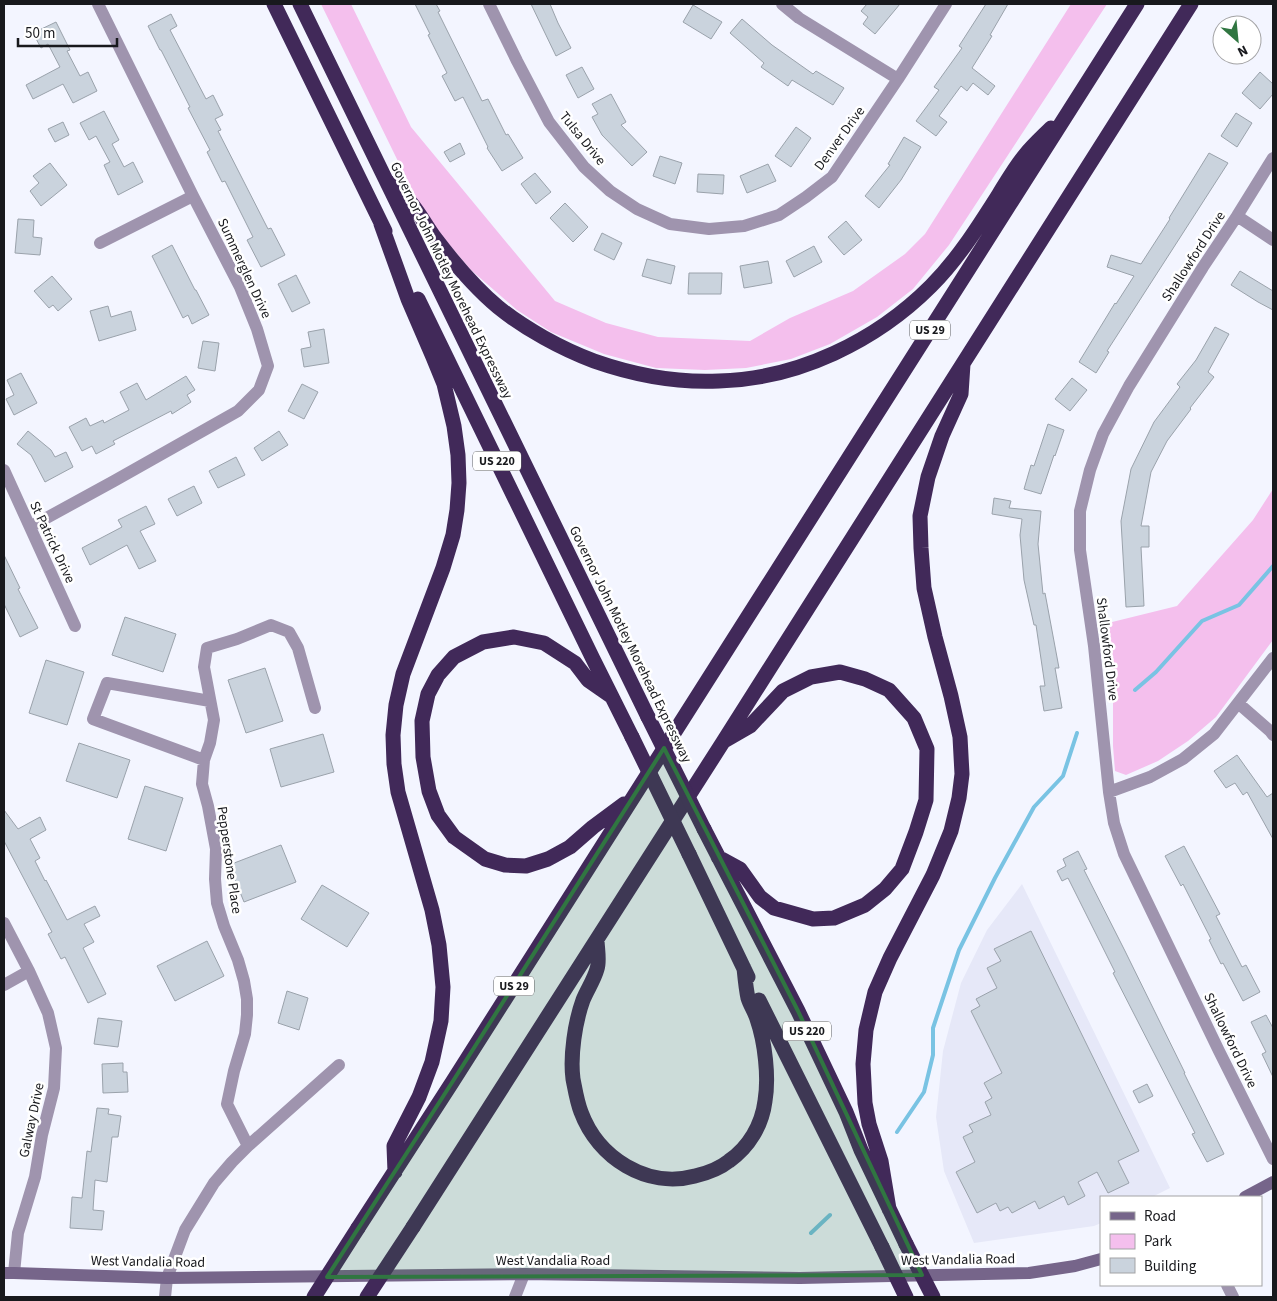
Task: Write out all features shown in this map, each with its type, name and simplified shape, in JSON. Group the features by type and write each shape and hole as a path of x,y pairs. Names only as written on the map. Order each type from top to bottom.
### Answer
{"highway":[{"name":"US 220","path":"274,4 906,1297"},
{"name":"Governor John Motley Morehead Expressway","path":"300,4 648,717 798,1011 846,1112 861,1150 933,1297"},
{"name":"US 29","path":"314,1297 1137,4"},
{"path":"367,1297 723,742 1191,4"},
{"path":"386,180 410,202 458,268 479,289 499,308 548,340 577,354 631,372 660,378 720,382 750,378 802,366 833,354 888,323 930,287 952,264 1024,156 1073,105"},
{"path":"381,224 408,299 444,384 454,426 459,483 458,510 453,535 403,674 396,705 393,735 394,764 398,792 432,910 439,945 443,987 441,1021 432,1062 419,1097 394,1146 395,1172"},
{"path":"890,1209 881,1161 866,1110 863,1064 866,1030 875,992 890,958 933,875 951,831 959,798 962,774 960,737 924,588 920,516 928,477 942,436 961,394 963,362"},
{"path":"613,698 588,680 574,663 544,643 514,638 483,642 454,657 438,675 428,694 422,722 423,757 428,790 438,815 454,837 485,859 505,865 526,866 548,859 570,847 632,798"},
{"path":"718,857 740,869 760,896 774,908 813,919 834,918 865,905 885,889 902,869 926,800 927,749 914,718 889,690 866,679 840,672 811,677 784,691 750,726 723,742"},
{"path":"597,939 598,968 583,1001 576,1031 573,1056 573,1078 581,1112 592,1133 612,1157 640,1174 657,1179 676,1180 690,1178 723,1166 740,1154 751,1140 760,1122 765,1103 767,1083 764,1053 757,1018 748,999 744,968"}],"main road":[{"path":"1247,1196 1273,1182"},
{"name":"West Vandalia Road","path":"9,1273 167,1278 524,1274 800,1278 1030,1273 1075,1266 1100,1259"}],"street":[{"name":"Summerglen Drive","path":"30,527 238,411 259,390 268,366 257,329 240,287 98,4"},
{"name":"Tulsa Drive","path":"489,4 549,122 584,167 610,191 637,209 670,224 708,229"},
{"path":"782,4 799,18 898,79"},
{"name":"Denver Drive","path":"708,229 744,226 779,215 832,177 946,4"},
{"name":"Shallowford Drive","path":"1273,158 1129,386 1103,434 1090,470 1080,511 1080,550 1094,646 1114,823 1124,854 1219,1052 1273,1159"},
{"path":"100,243 193,196"},
{"path":"1237,216 1273,240"},
{"name":"St Patrick Drive","path":"4,470 75,626"},
{"name":"Pepperstone Place","path":"248,1146 227,1104 245,1034 247,999 238,960 217,903 215,879 216,849 202,784 204,760 210,743 214,720 204,667 208,648 237,640 271,625 289,632 298,648 315,708"},
{"path":"1109,792 1150,777 1183,759 1214,734 1273,658"},
{"path":"204,760 93,719 108,682 210,701"},
{"path":"1238,703 1273,735"},
{"name":"Galway Drive","path":"4,922 48,1013 56,1048 54,1088 42,1135 35,1177 18,1233 9,1273"},
{"path":"4,985 29,971"},
{"path":"165,1297 167,1278 185,1230 214,1183 248,1146 339,1065"},
{"path":"515,1297 524,1274"}],"highlighted area":[{"path":"664,748 798,1011 922,1275 327,1277 453,1081"}],"shaded area":[{"path":"1022,884 1170,1188 1154,1196 1100,1196 1100,1223 1094,1226 974,1243 944,1171 936,1117 943,1051 961,983 987,930"}],"green space":[{"path":"321,4 351,4 411,127 555,301 606,323 658,337 750,341 790,318 853,291 905,254 925,234 1071,4 1107,4 949,245 913,289 877,317 830,344 791,359 746,368 705,370 656,368 604,354 551,332 517,310 471,270 441,235 416,198"},
{"path":"1273,489 1273,640 1216,717 1188,741 1158,761 1126,775 1115,771 1113,679 1104,624 1177,606 1253,520"}],"building":[{"path":"415,4 436,4 440,11 438,12 482,101 488,99 506,135 508,134 523,158 502,171 487,148 463,97 455,101 442,76 447,73"},
{"path":"531,4 550,4 571,48 556,56"},
{"path":"867,4 900,4 875,34 863,24 868,17 861,11"},
{"path":"986,4 1008,4 990,35 992,36 972,68 995,86 988,95 973,83 967,91 961,86 939,116 947,122 936,136 916,121 939,90 934,87 962,48 959,46"},
{"path":"693,5 722,22 711,39 683,22"},
{"path":"171,14 177,26 170,30 206,99 213,95 223,115 215,119 221,130 218,131 268,229 271,228 285,255 261,267 247,240 253,237 225,181 222,182 207,152 210,150 188,108 190,107 148,26"},
{"path":"742,19 772,45 813,74 816,71 844,88 833,105 792,80 788,86 761,67 764,63 730,33"},
{"path":"56,22 70,50 67,51 80,76 88,72 97,91 73,103 63,84 33,99 26,85 60,67 48,44 41,48 33,33"},
{"path":"582,67 594,89 578,98 566,75"},
{"path":"1260,72 1273,84 1273,94 1260,109 1242,93"},
{"path":"611,94 626,122 621,125 647,152 632,166 602,135 592,117 598,114 592,104"},
{"path":"104,111 119,140 112,144 124,167 133,162 143,182 118,195 104,165 110,162 96,136 89,140 80,123"},
{"path":"1236,113 1252,123 1237,147 1221,136"},
{"path":"63,122 69,135 55,142 48,129"},
{"path":"796,127 811,138 791,167 775,156"},
{"path":"904,137 921,147 901,180 879,208 865,196 890,165 888,164"},
{"path":"460,143 465,154 450,162 444,152"},
{"path":"1209,153 1228,163 1107,351 1109,352 1096,373 1079,362 1134,276 1107,267 1111,255 1141,264"},
{"path":"660,156 682,163 675,184 653,176"},
{"path":"50,163 67,185 41,206 30,191 39,183 33,176"},
{"path":"768,164 776,181 747,193 740,176"},
{"path":"535,173 551,192 536,204 521,184"},
{"path":"698,174 724,175 723,194 697,192"},
{"path":"565,203 588,227 573,242 550,218"},
{"path":"18,219 34,220 33,237 42,238 40,255 15,253"},
{"path":"846,221 862,240 844,255 828,237"},
{"path":"602,233 622,243 614,260 594,250"},
{"path":"172,245 209,315 192,324 188,315 183,318 152,256"},
{"path":"814,246 822,262 794,277 786,261"},
{"path":"647,259 675,266 671,284 642,276"},
{"path":"768,261 772,283 744,288 740,266"},
{"path":"1240,271 1273,291 1273,310 1231,285"},
{"path":"689,273 722,273 721,294 688,294"},
{"path":"296,275 310,303 292,312 278,284"},
{"path":"52,276 72,299 58,311 53,305 49,308 34,291"},
{"path":"108,306 111,317 131,311 136,330 99,341 90,311"},
{"path":"1215,327 1229,334 1208,372 1214,377 1167,441 1151,472 1141,526 1149,526 1149,547 1141,547 1144,606 1126,607 1121,521 1131,469 1154,422 1180,387 1177,384 1196,360"},
{"path":"324,329 329,363 304,367 301,349 311,347 308,332"},
{"path":"203,341 219,343 215,371 198,368"},
{"path":"21,373 37,403 14,415 6,399 14,395 7,380"},
{"path":"186,376 195,390 187,395 191,402 172,414 171,411 113,441 115,444 96,454 92,446 82,451 69,427 86,418 90,426 103,420 104,423 129,410 120,392 137,383 146,400"},
{"path":"1072,378 1087,390 1070,411 1055,399"},
{"path":"302,384 318,392 304,419 288,411"},
{"path":"1048,424 1064,430 1041,494 1024,489 1031,465 1034,466"},
{"path":"28,431 51,450 55,457 66,452 73,467 45,482 31,455 17,444"},
{"path":"279,431 288,445 262,461 254,448"},
{"path":"236,457 245,475 218,488 209,471"},
{"path":"194,486 202,503 177,516 168,499"},
{"path":"994,498 1011,501 1009,508 1041,511 1038,544 1043,594 1045,593 1059,668 1055,668 1062,708 1044,711 1040,686 1045,686 1036,625 1034,625 1024,580 1020,535 1022,519 992,514"},
{"path":"146,506 155,524 140,531 156,561 139,569 127,545 90,565 82,548 122,527 118,520"},
{"path":"4,555 20,588 18,589 38,628 20,637 4,604"},
{"path":"125,617 176,634 163,672 112,655"},
{"path":"46,660 84,672 67,725 29,713"},
{"path":"265,668 283,721 246,733 228,680"},
{"path":"323,734 334,772 281,787 270,749"},
{"path":"79,743 130,760 117,798 66,781"},
{"path":"1237,755 1267,797 1273,793 1273,839 1247,792 1243,795 1235,783 1226,788 1214,771"},
{"path":"145,786 183,798 166,851 128,839"},
{"path":"4,810 18,829 40,817 46,830 30,839 40,858 35,861 67,920 95,906 100,916 84,924 94,942 83,948 106,994 88,1003 65,957 61,959 48,934 52,932 4,841"},
{"path":"281,845 296,882 244,902 229,865"},
{"path":"1184,846 1220,914 1216,916 1242,967 1246,965 1260,992 1243,1001 1223,963 1221,964 1209,940 1211,939 1183,884 1181,886 1165,856"},
{"path":"1078,851 1087,869 1084,870 1224,1154 1207,1162 1192,1134 1195,1133 1113,973 1115,972 1068,878 1062,881 1057,871 1066,866 1063,859"},
{"path":"322,885 369,913 347,947 301,919"},
{"path":"1031,931 1139,1151 1118,1161 1129,1183 1108,1193 1097,1172 1078,1182 1085,1196 1068,1205 1064,1196 1039,1209 1035,1201 1012,1213 1008,1207 1000,1211 996,1203 977,1213 956,1172 975,1162 963,1137 973,1132 969,1125 991,1115 985,1102 992,1098 984,1083 1002,1073 971,1011 980,1006 976,999 997,988 987,968 1001,961 994,949"},
{"path":"207,941 224,976 175,1001 157,966"},
{"path":"287,991 308,998 299,1030 278,1023"},
{"path":"1266,1015 1273,1028 1273,1077 1262,1054 1266,1052 1251,1022"},
{"path":"98,1018 122,1021 118,1047 94,1044"},
{"path":"123,1063 123,1072 127,1072 128,1092 103,1093 102,1064"},
{"path":"1147,1084 1153,1096 1139,1103 1133,1091"},
{"path":"97,1108 109,1109 108,1114 121,1116 118,1137 112,1137 107,1182 95,1180 93,1210 104,1211 102,1230 70,1228 72,1197 82,1198 87,1151 91,1152"}],"waterway":[{"path":"1135,690 1156,672 1202,621 1239,605 1273,566"},
{"path":"897,1132 924,1092 933,1055 933,1028 959,950 995,878 1034,807 1063,776 1077,733"},
{"path":"811,1233 830,1215"}]}
